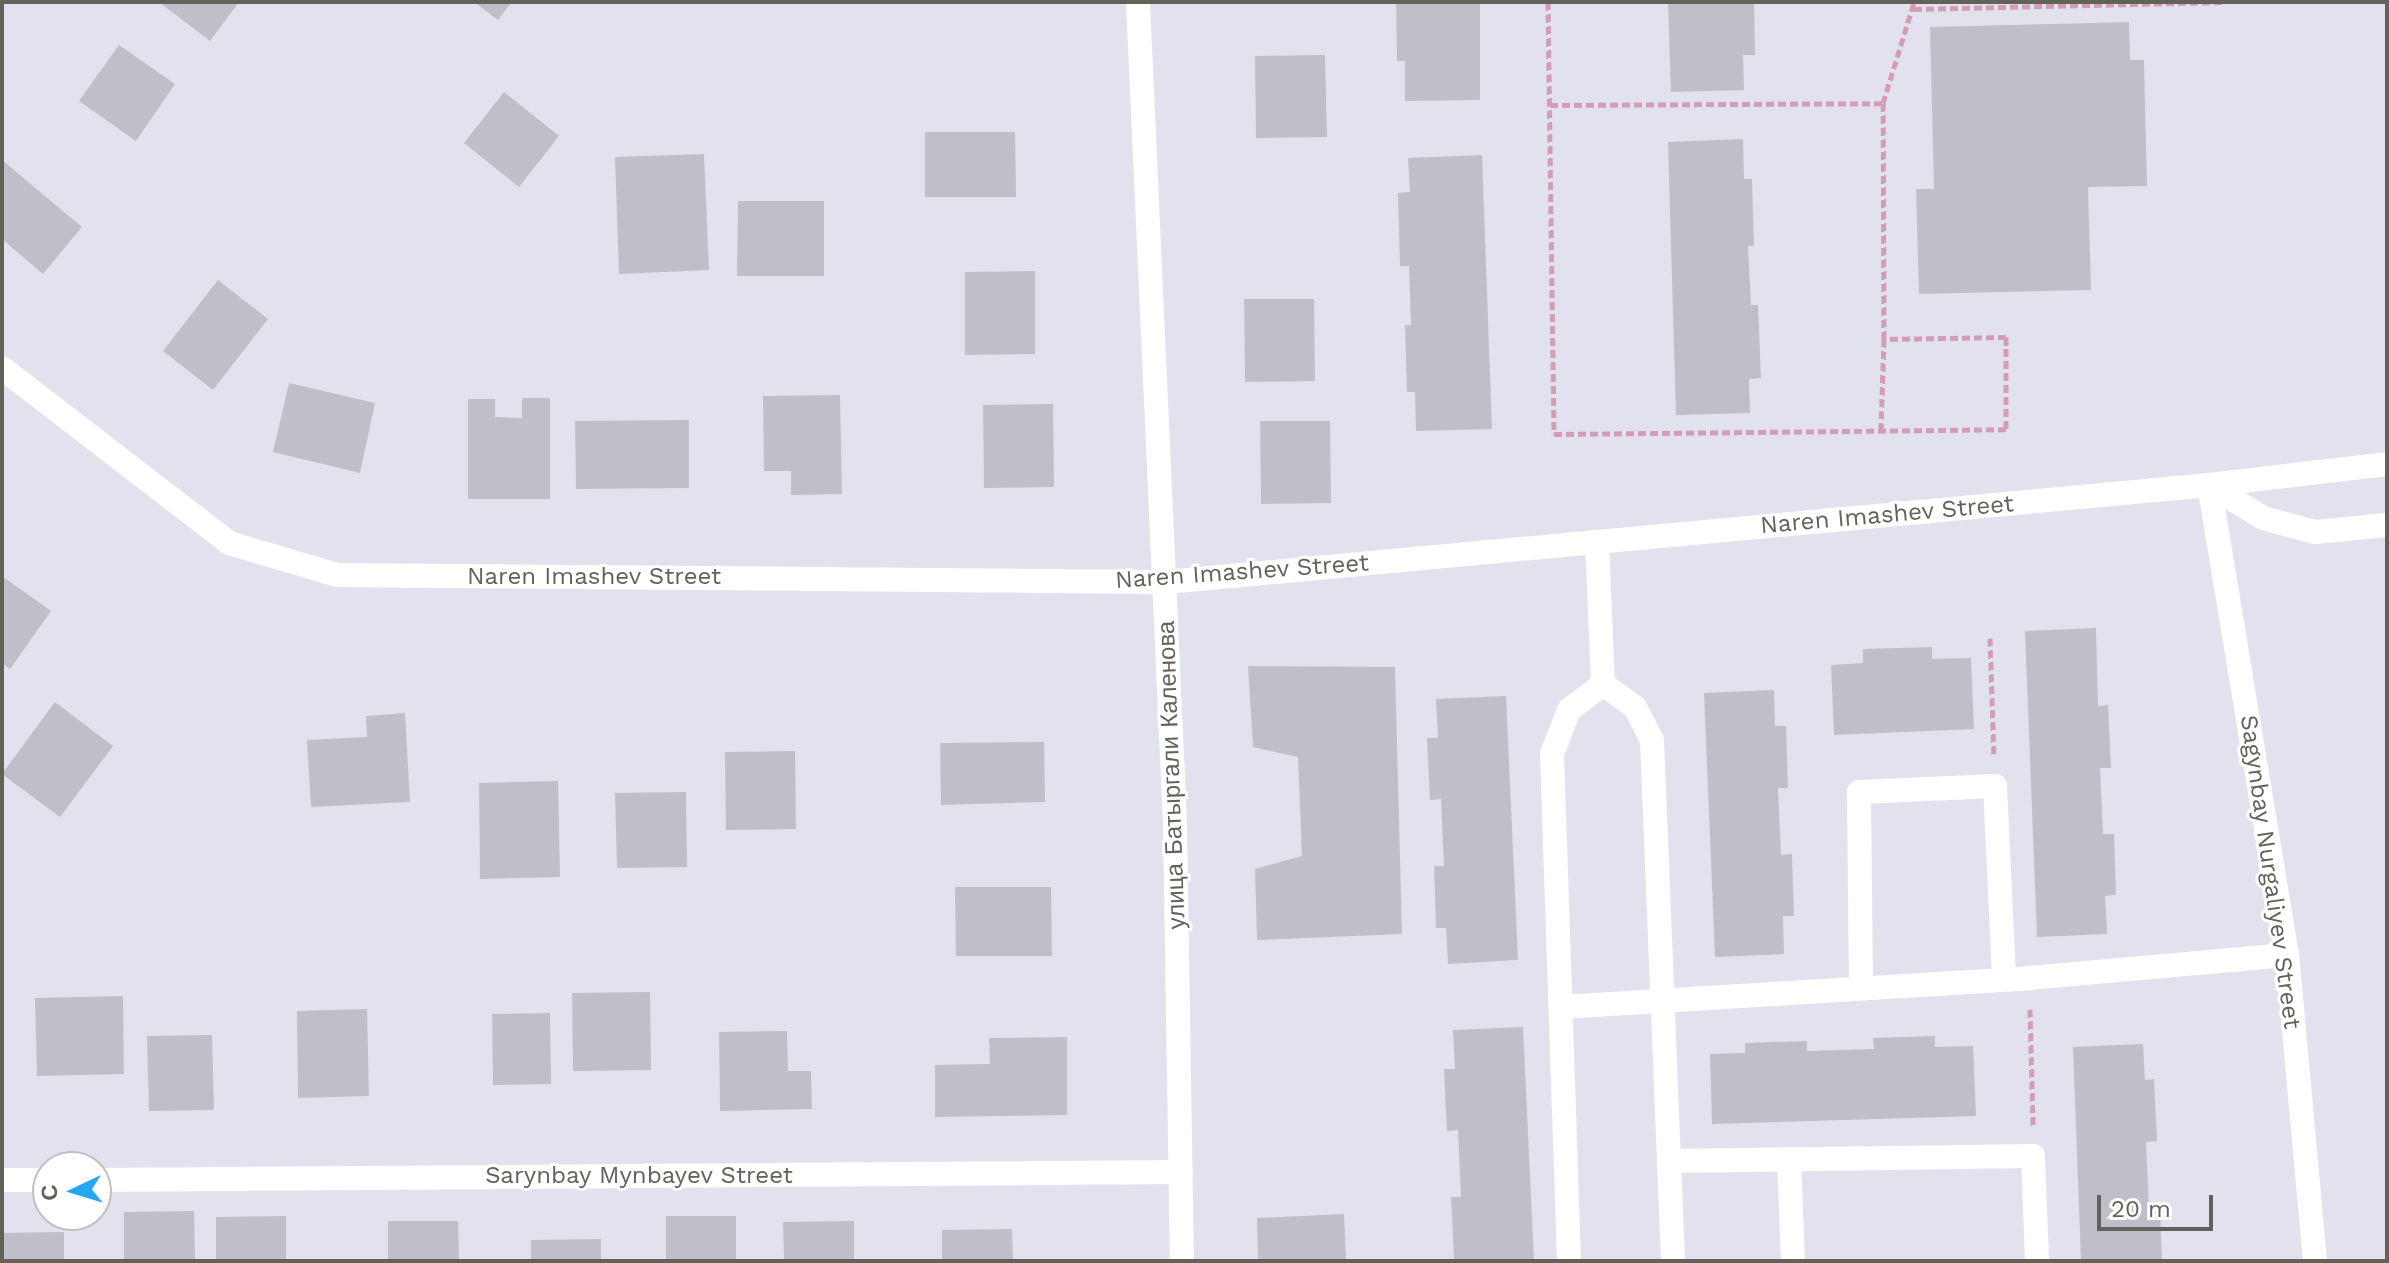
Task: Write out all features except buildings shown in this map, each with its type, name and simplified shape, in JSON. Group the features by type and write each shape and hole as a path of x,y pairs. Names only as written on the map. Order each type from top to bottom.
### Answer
{"street":[{"name":"улица Батыргали Каленова","path":"1138,2 1175,823 1182,1261"},
{"name":"Naren Imashev Street","path":"2,368 229,543 337,575 1166,582 2209,485 2387,464"},
{"path":"2209,485 2263,518 2315,532 2387,525"},
{"name":"Sagynbay Nurgaliyev Street","path":"2209,485 2287,955 2315,1261"},
{"path":"1597,542 1603,684"},
{"path":"1603,684 1635,707 1652,740 1673,1261"},
{"path":"1569,1261 1552,754 1569,710 1603,684"},
{"path":"1861,987 1859,792 1995,786 2004,979"},
{"path":"1561,1007 2030,978 2287,955"},
{"path":"1669,1161 2033,1156 2037,1261"},
{"path":"1789,1159 1793,1261"},
{"name":"Sarynbay Mynbayev Street","path":"112,1180 1181,1172"},
{"path":"2,1180 32,1180"}],"path":[{"path":"1548,2 1554,434 2006,429 2006,337 1884,339"},
{"path":"1881,430 1884,339 1883,103 1914,6 2225,2"},
{"path":"1550,105 1883,103"},
{"path":"1990,638 1995,786"},
{"path":"2030,978 2033,1156"}]}
